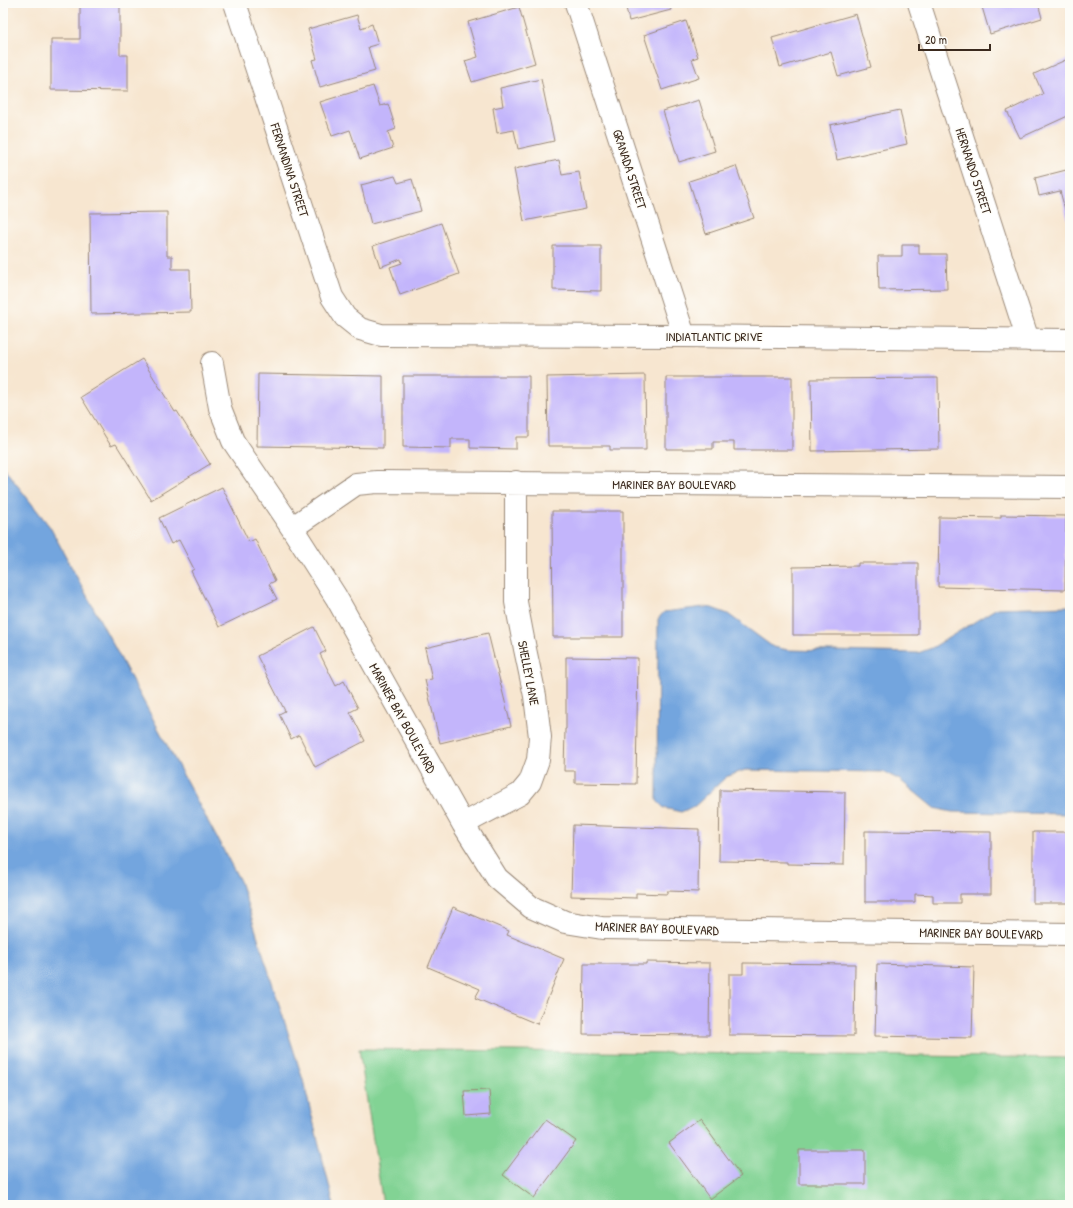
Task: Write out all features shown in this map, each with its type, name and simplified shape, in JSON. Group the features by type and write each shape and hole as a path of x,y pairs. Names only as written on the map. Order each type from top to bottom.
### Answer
{"street":[{"name":"FERNANDINA STREET","path":"235,3 332,297 345,317 360,329"},
{"name":"GRANADA STREET","path":"576,3 684,336"},
{"name":"HERNANDO STREET","path":"920,3 1028,340"},
{"name":"INDIATLANTIC DRIVE","path":"360,329 381,335 1070,340"},
{"name":"MARINER BAY BOULEVARD","path":"212,363 220,408 233,440 336,597 463,824 497,878 531,907 565,922 602,928 1070,934"},
{"name":"MARINER BAY BOULEVARD","path":"292,528 356,484 377,482 1070,487"},
{"name":"SHELLEY LANE","path":"463,824 520,794 530,782 538,760 540,737 535,696 524,649 516,602 516,482"}],"green space":[{"path":"359,1049 1070,1058 1070,1205 383,1205"}],"water":[{"path":"3,467 50,527 240,881 303,1080 334,1205 3,1205"},
{"path":"1070,606 1070,814 952,812 934,808 900,780 884,772 745,770 726,777 695,806 681,812 664,808 657,801 658,619 664,612 704,607 712,608 728,614 773,647 788,650 918,653 932,648 997,608"}],"building":[{"path":"80,3 120,3 120,55 128,55 128,91 51,90 51,39 80,39"},
{"path":"625,3 669,3 671,10 629,21"},
{"path":"980,3 1038,3 1042,18 990,34"},
{"path":"519,7 535,63 472,82 465,61 478,57 468,22"},
{"path":"856,14 871,67 838,76 831,52 780,67 772,38"},
{"path":"357,15 361,28 372,24 378,44 368,47 375,71 320,87 312,60 317,59 308,29"},
{"path":"686,21 698,57 692,59 699,78 662,90 644,35"},
{"path":"1070,58 1070,115 1020,138 1007,111 1043,94 1034,74"},
{"path":"541,79 554,141 518,149 514,130 497,133 493,108 503,106 500,88"},
{"path":"373,86 380,106 388,104 396,129 388,132 393,148 360,159 350,130 332,136 320,102"},
{"path":"699,100 715,151 679,162 663,111"},
{"path":"900,110 907,144 837,160 830,125"},
{"path":"559,160 562,175 579,172 586,209 524,221 514,169"},
{"path":"736,166 754,218 706,234 689,181"},
{"path":"1070,169 1070,228 1060,191 1039,196 1035,178"},
{"path":"395,176 398,183 412,179 421,211 371,224 361,185"},
{"path":"167,212 167,256 172,256 172,269 190,269 191,312 91,314 90,213"},
{"path":"441,223 459,274 400,295 390,267 402,263 401,259 380,267 373,246"},
{"path":"902,245 919,245 919,254 946,254 947,289 879,290 878,256 902,256"},
{"path":"553,246 601,246 601,291 553,290"},
{"path":"142,359 210,464 151,500 116,444 111,446 81,397"},
{"path":"258,374 383,376 383,448 257,446"},
{"path":"645,375 646,450 610,450 610,446 548,446 547,377"},
{"path":"403,376 529,376 529,437 516,437 516,449 470,448 470,439 451,439 451,448 403,447"},
{"path":"666,377 792,377 792,450 734,450 734,442 713,442 713,449 666,449"},
{"path":"938,378 939,449 812,451 811,379"},
{"path":"222,487 249,542 255,539 275,581 269,584 277,599 219,627 191,571 194,569 179,540 171,544 159,518"},
{"path":"552,511 623,511 623,637 553,637"},
{"path":"1001,515 1066,516 1065,590 938,587 939,517 1001,518"},
{"path":"858,563 918,563 918,635 793,635 793,567 858,566"},
{"path":"314,627 326,651 320,654 336,686 344,681 358,708 350,712 365,741 315,767 299,735 291,739 279,714 285,711 257,656"},
{"path":"488,633 511,726 440,743 425,680 432,679 425,648"},
{"path":"566,657 638,658 636,784 575,783 575,771 564,771 566,729"},
{"path":"720,790 845,792 844,865 719,861"},
{"path":"573,825 699,829 698,892 667,891 667,894 636,893 636,898 571,896"},
{"path":"865,831 991,832 991,894 960,894 960,903 933,903 933,895 915,894 915,902 865,902"},
{"path":"1033,832 1070,832 1070,903 1033,903"},
{"path":"453,907 509,931 507,935 564,959 537,1024 475,998 480,989 428,967"},
{"path":"646,962 710,963 709,1035 583,1034 584,964 646,964"},
{"path":"743,963 855,964 854,1036 729,1035 729,974 743,974"},
{"path":"877,964 974,967 972,1038 875,1036"},
{"path":"489,1090 491,1114 466,1116 464,1091"},
{"path":"545,1119 576,1141 534,1198 503,1175"},
{"path":"700,1120 741,1176 710,1199 669,1143"},
{"path":"799,1150 865,1150 865,1184 799,1184"}]}
